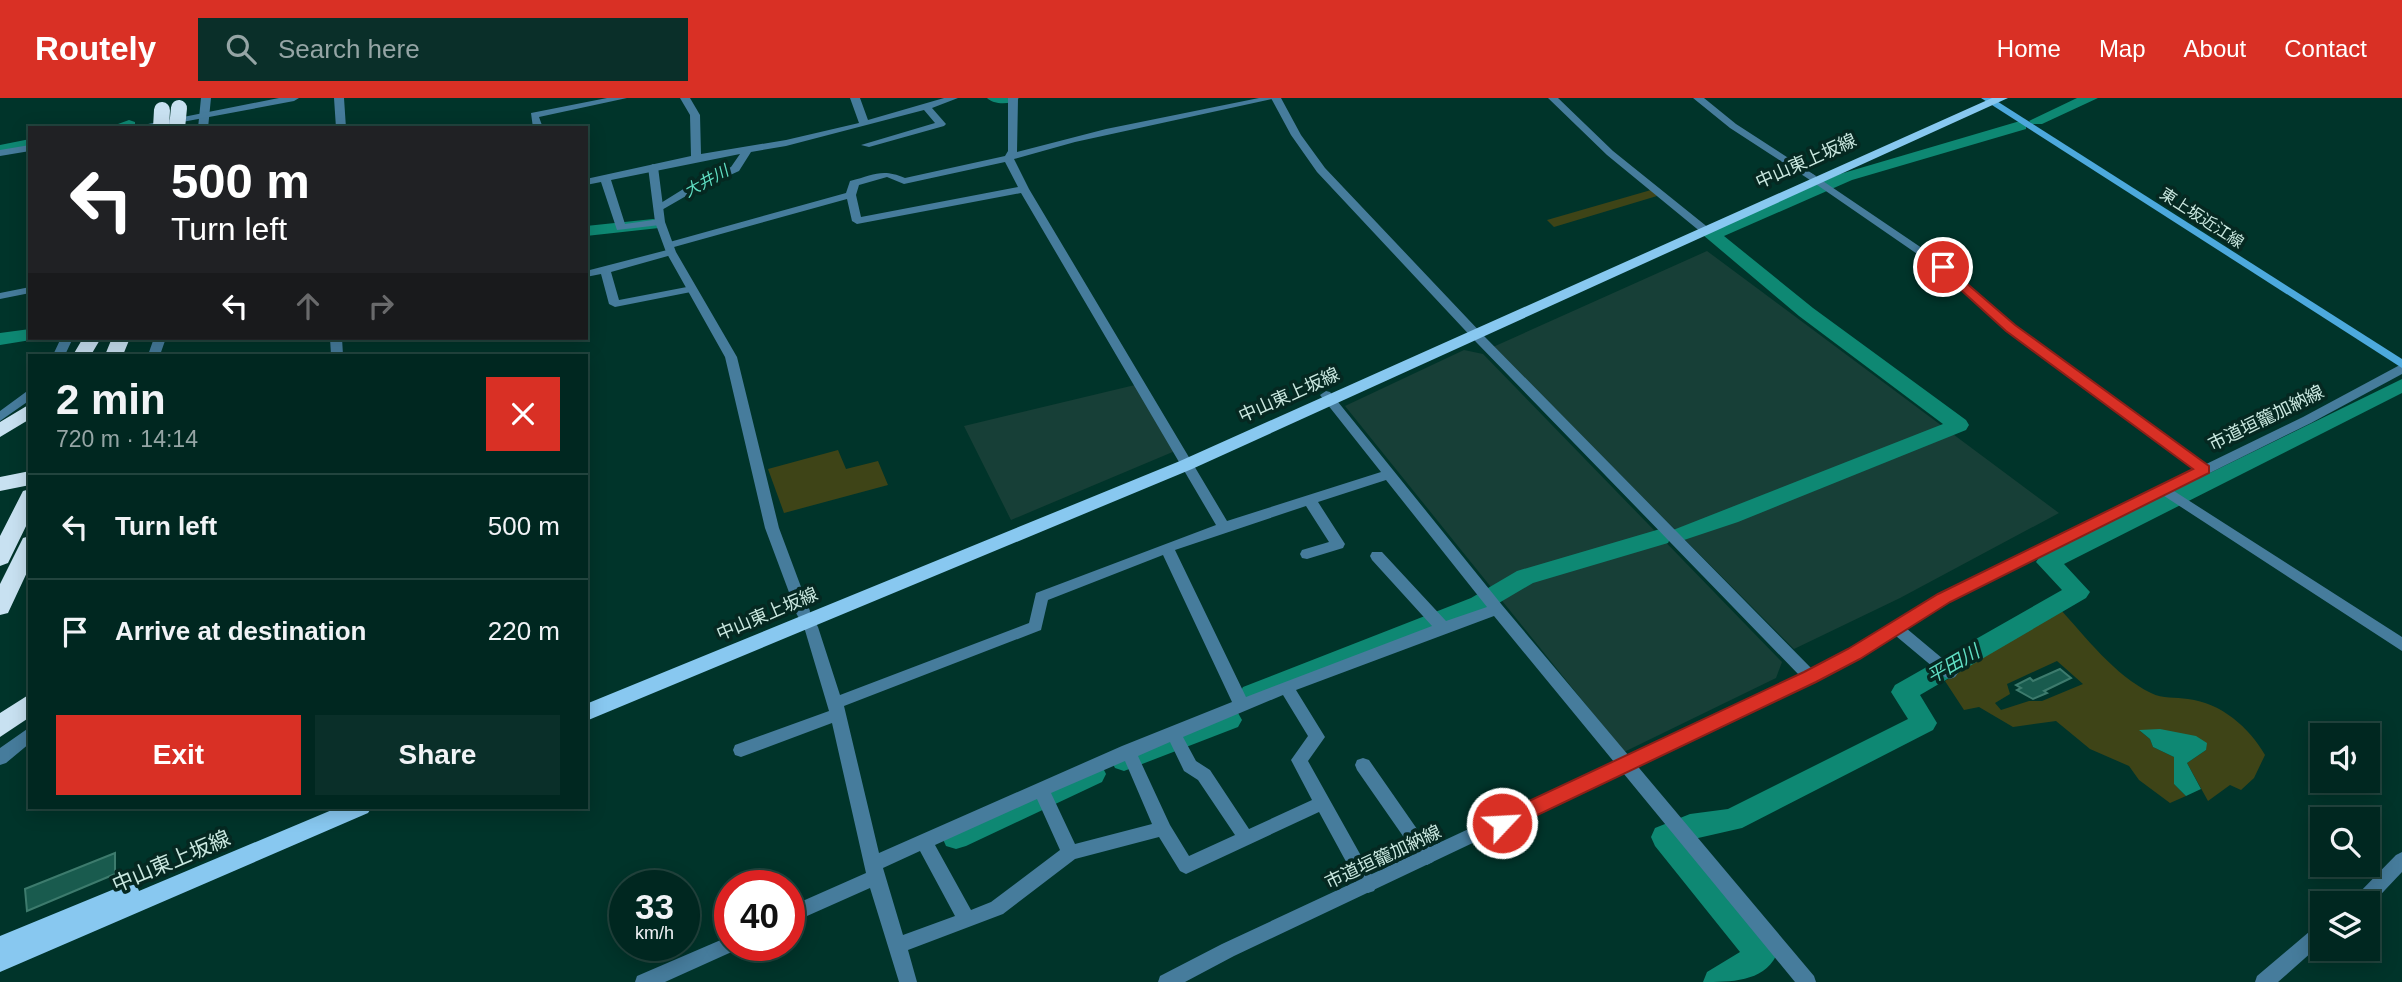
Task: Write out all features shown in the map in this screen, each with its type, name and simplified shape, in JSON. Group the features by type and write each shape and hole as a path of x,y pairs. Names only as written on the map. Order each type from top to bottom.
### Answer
{"highway":[{"path":"177,126 179,103"},
{"path":"161,126 163,104"},
{"path":"0,431 27,402"},
{"path":"0,484 28,478"},
{"path":"0,492 28,486"},
{"path":"0,558 27,502"},
{"path":"0,607 28,547"},
{"path":"0,727 28,705"}],"main road":[{"name":"中山東上坂線","path":"588,700 806,616 1184,461 1704,228 1820,182 1990,99"},
{"name":"東上坂近江線","path":"1990,99 2402,364"},
{"name":"中山東上坂線","path":"588,712 806,616"},
{"name":"中山東上坂線","path":"0,948 333,810"},
{"name":"中山東上坂線","path":"0,961 333,810"}],"street":[{"path":"203,126 205,98"},
{"path":"146,126 293,98"},
{"path":"339,98 341,126"},
{"path":"537,126 534,115 622,98"},
{"path":"685,98 695,115 696,158"},
{"path":"855,98 864,124"},
{"path":"588,182 696,158 786,143 953,98"},
{"path":"1008,158 1013,152 1013,98"},
{"path":"1024,189 857,220 851,195 854,183 888,174 905,181 1008,158 1067,139 1187,118 1274,98 1321,170 1474,333 1810,677"},
{"path":"1553,98 1610,153 1704,228"},
{"path":"1698,98 1733,126 1943,267 2011,328 2204,470"},
{"path":"866,145 941,124 926,107"},
{"path":"0,153 28,148"},
{"path":"605,178 621,228 660,215 689,190 735,169 748,149"},
{"path":"1008,158 1224,527"},
{"path":"653,167 660,215 671,248 731,357 772,528 806,616 836,709 854,772 874,870 908,982"},
{"path":"588,274 851,195"},
{"path":"605,270 615,304 692,289"},
{"path":"0,296 28,290"},
{"name":"市道垣籠加納線","path":"1167,982 1810,677 1944,598 2307,420 2402,369"},
{"path":"1329,398 1491,602 1807,982"},
{"path":"0,406 27,402"},
{"path":"0,417 27,402"},
{"path":"741,750 1036,626 1041,597 1224,527 1390,474"},
{"path":"2163,489 2402,645"},
{"path":"1307,554 1338,544 1310,499"},
{"path":"1167,548 1242,706"},
{"path":"1377,556 1438,623"},
{"path":"805,907 923,841 1128,751 1491,602"},
{"path":"1895,627 1950,673"},
{"path":"1287,688 1317,737 1299,760 1368,885"},
{"path":"1172,733 1190,766 1204,775 1246,838"},
{"path":"0,758 28,735"},
{"path":"1128,751 1163,829 1186,866 1322,803"},
{"path":"1363,765 1427,858"},
{"path":"1041,789 1070,853"},
{"path":"897,946 997,908 1070,853 1163,829"},
{"path":"923,841 966,918"},
{"path":"2372,891 2402,860"},
{"path":"2269,981 2310,943"},
{"path":"644,982 714,951"}],"shaded area":[{"path":"1651,190 1657,196 1554,227 1547,220"},
{"path":"1707,251 2059,513 1900,598 1794,649 1493,347"},
{"path":"1464,350 1483,354 1782,662 1776,678 1624,752 1345,406"},
{"path":"1135,385 1175,451 1011,520 964,426"},
{"path":"838,450 846,469 878,461 888,485 784,513 768,469"},
{"path":"2059,608 2101,655 2125,676 2156,695 2200,701 2223,711 2251,735 2265,755 2254,778 2241,790 2230,785 2208,801 2187,763 2206,750 2140,731 2150,739 2153,747 2174,757 2174,784 2186,796 2170,803 2139,780 2129,766 2090,749 2056,721 2013,727 1979,707 1964,710 1945,681","holes":["2057,661 2083,684 2042,701 2029,701 2001,710 1995,703 2010,694 2007,684"]},
{"path":"2160,729 2196,736 2207,743 2206,750 2187,763 2201,789 2186,796 2174,784 2174,757 2153,747 2150,739 2139,730"}],"building":[{"path":"2060,669 2071,678 2044,691 2047,693 2033,699 2017,690 2021,688 2016,685 2030,678 2033,681"},
{"path":"115,853 115,874 27,911 25,889"}],"waterway":[{"name":"大井川","path":"995,98 1011,98"},
{"path":"2037,121 2090,98"},
{"path":"124,126 129,125"},
{"path":"1678,534 1730,517 1959,425 1806,312 1712,235 1846,177 2020,126"},
{"path":"0,150 28,144"},
{"name":"大井川","path":"588,231 653,224"},
{"name":"大井川","path":"0,339 28,335"},
{"name":"平田川","path":"1718,982 1761,956 1665,837 1690,826 1732,820 1924,723 1904,692 2078,592 2048,562 2402,385"},
{"path":"1252,694 1479,604 1525,577 1660,537"},
{"path":"1124,760 1229,720"},
{"path":"956,837 1093,774"}],"route":[{"path":"1502,823 1810,677 1854,654 1944,598 2204,470 2011,328 1943,267"}]}
